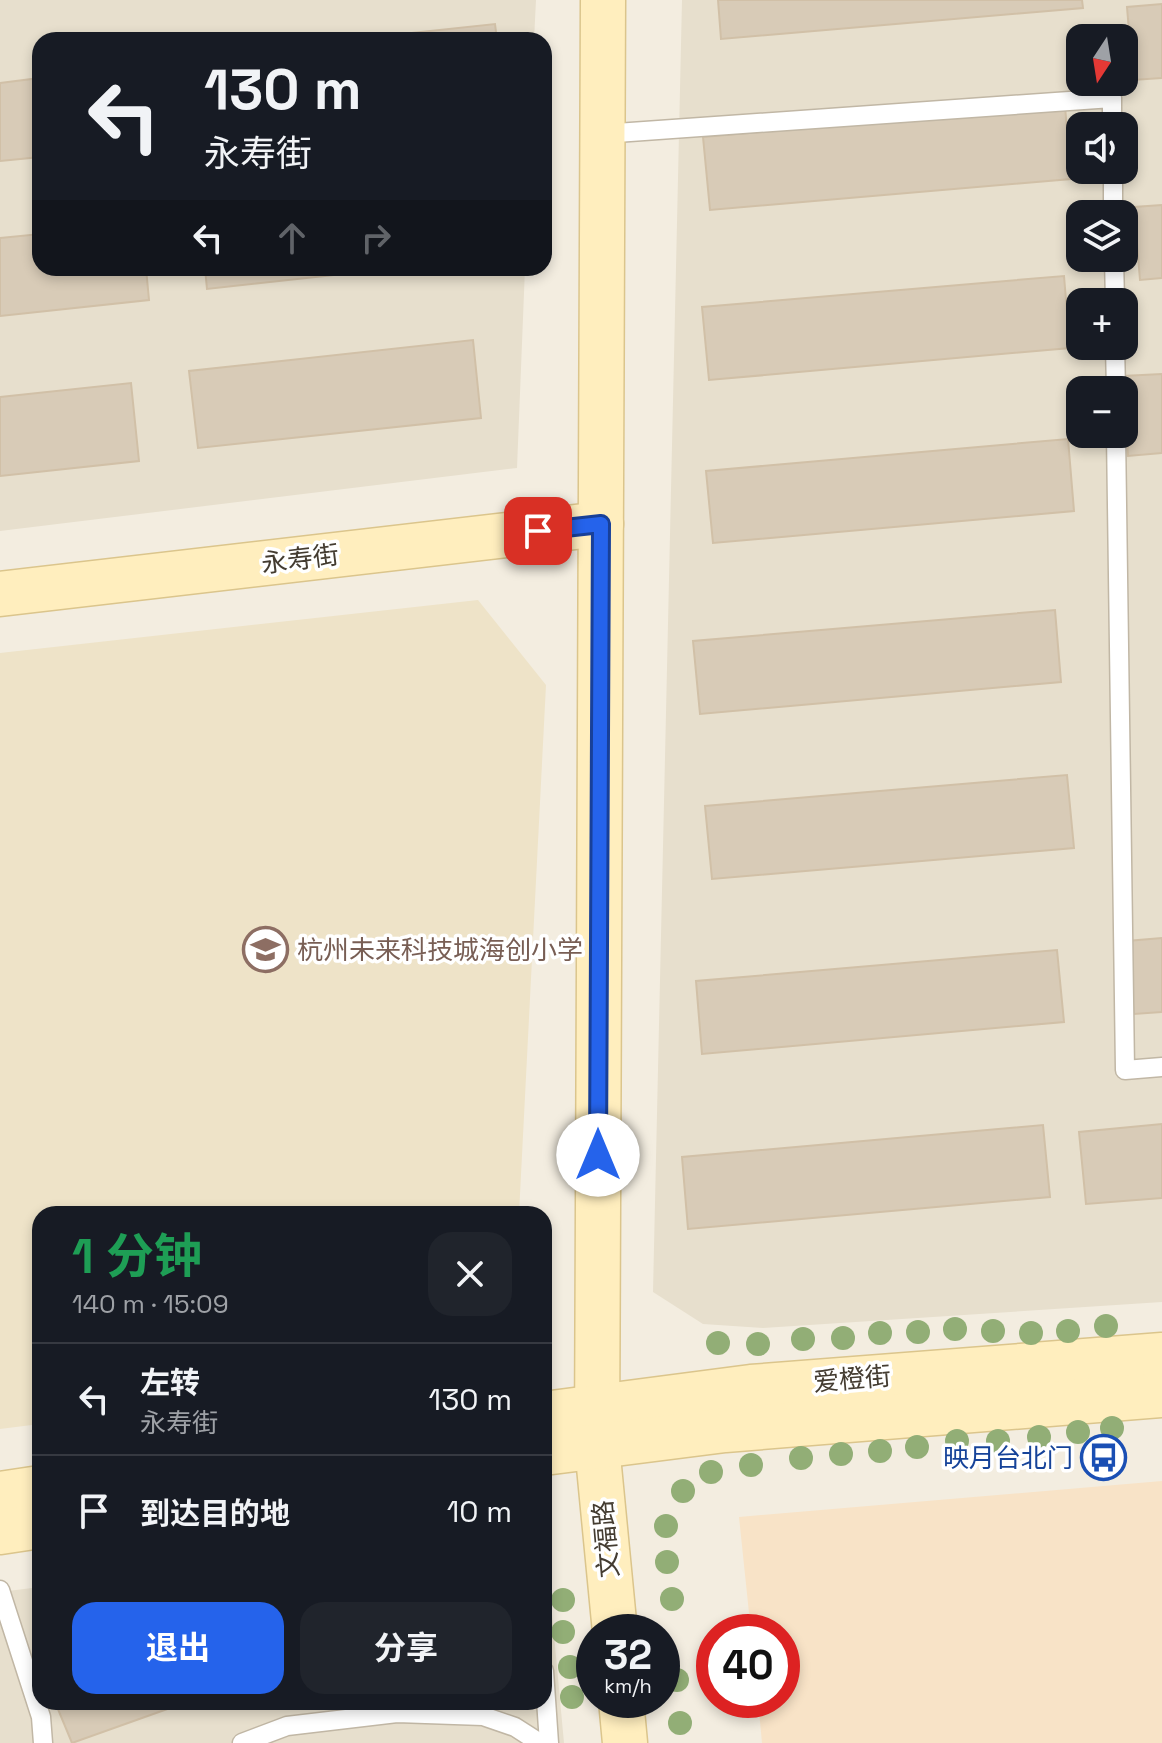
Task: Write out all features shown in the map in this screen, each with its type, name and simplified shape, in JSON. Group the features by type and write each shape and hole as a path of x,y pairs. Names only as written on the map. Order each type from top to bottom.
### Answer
{"street":[{"name":"文福路","path":"603,0 597,1426 613,1614"},
{"name":"永寿街","path":"0,594 601,524"},
{"name":"爱橙街","path":"552,1449 597,1426 751,1387 1162,1355"},
{"name":"爱橙街","path":"552,1416 597,1426 725,1430 1162,1395"},
{"path":"0,1494 32,1489"},
{"path":"0,1532 32,1527"},
{"path":"623,1718 625,1743"}],"lane":[{"path":"602,134 1112,98 1112,112"},
{"path":"1116,448 1125,1070 1162,1067"},
{"path":"0,1590 32,1689"},
{"path":"39,1710 43,1743"},
{"path":"547,1710 549,1743"},
{"path":"242,1743 287,1726 397,1713 483,1716 515,1727 540,1743"}],"shaded area":[{"path":"0,0 536,0 534,32 32,32 32,276 525,276 517,468 0,531"},
{"path":"682,0 1162,0 1162,1302 763,1328 703,1324 653,1292"},
{"name":"杭州未来科技城海创小学","path":"478,600 546,685 519,1206 32,1206 32,1425 0,1429 0,653"},
{"path":"1162,1481 1162,1743 762,1743 760,1718 800,1718 800,1614 749,1614 739,1517"},
{"path":"32,1588 32,1710 552,1710 552,1613 564,1743 0,1743 0,1592"}],"building":[{"path":"718,0 1082,0 1083,8 721,39"},
{"path":"1162,4 1162,78 1138,80 1138,24 1128,24 1127,7"},
{"path":"495,24 496,32 420,32"},
{"path":"32,79 32,158 0,161 0,83"},
{"path":"1065,106 1066,179 710,210 703,137"},
{"path":"1162,205 1162,278 1140,280 1138,207"},
{"path":"32,235 32,276 147,276 149,300 0,316 0,238"},
{"path":"206,276 325,276 207,289"},
{"path":"1064,276 1066,348 709,380 702,307"},
{"path":"473,340 481,418 198,448 189,371"},
{"path":"1162,374 1162,453 1128,456 1128,448 1138,448 1138,376 1123,376"},
{"path":"131,383 139,461 0,476 0,397"},
{"path":"1066,439 1074,511 713,543 706,471"},
{"path":"1055,610 1061,682 700,714 693,641"},
{"path":"1067,775 1074,848 712,879 705,806"},
{"path":"1162,938 1162,1012 1134,1014 1127,941"},
{"path":"1057,950 1064,1022 702,1054 696,981"},
{"path":"1162,1124 1162,1198 1086,1204 1079,1132"},
{"path":"1043,1125 1050,1197 688,1229 682,1157"},
{"path":"58,1710 165,1710 72,1743"}],"place":[{"name":"杭州未来科技城海创小学","path":"266,950"},
{"name":"映月台北门","path":"1104,1458"}],"route":[{"path":"538,531 601,524 598,1155"}]}
